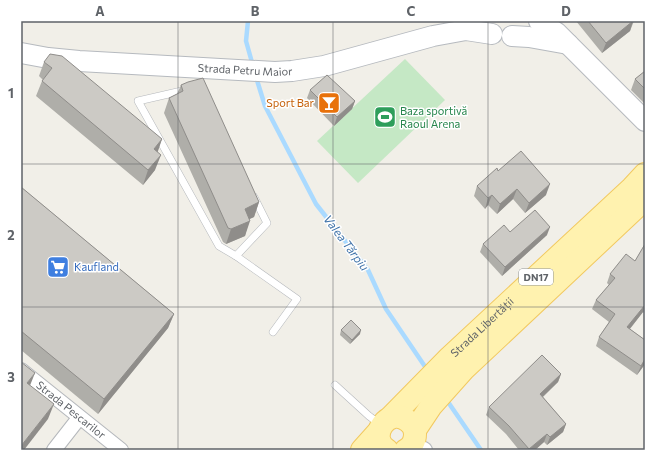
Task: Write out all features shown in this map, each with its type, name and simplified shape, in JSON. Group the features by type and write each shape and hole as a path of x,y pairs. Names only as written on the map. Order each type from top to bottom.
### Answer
{"main road":[{"name":"Strada Libertății","path":"385,431 423,399 645,174"},
{"name":"Strada Libertății","path":"447,374 645,199"},
{"name":"Strada Libertății","path":"418,444 423,399"},
{"name":"DN17","path":"362,450 385,431 399,416 407,419 412,424 418,444"}],"street":[{"path":"539,21 557,33 645,121"},
{"path":"488,25 502,38 516,29 529,36 568,44"},
{"name":"Strada Petru Maior","path":"21,53 79,62 275,72 297,71 324,66 433,36 488,25"},
{"name":"Strada Pescarilor","path":"21,370 79,418 121,450"},
{"path":"54,450 79,418"}],"lane":[{"path":"195,88 138,100 220,246 297,299 273,332"},
{"path":"236,256 267,223 250,187"},
{"path":"336,385 385,431"}],"green space":[{"name":"Baza sportivă Raoul Arena","path":"405,59 445,100 358,183 317,141"}],"building":[{"path":"588,21 633,21 606,43"},
{"path":"50,54 62,56 162,139 154,149 161,155 148,170 42,81 52,68 44,62"},
{"path":"645,71 645,89 635,79"},
{"path":"327,75 355,101 337,117 310,90"},
{"path":"203,78 259,202 245,209 250,221 231,229 228,228 169,98 183,91 181,85"},
{"path":"521,151 550,184 529,203 517,189 500,204 492,195 488,198 477,186 497,168 498,171"},
{"name":"Kaufland","path":"21,187 174,314 104,399 21,331"},
{"path":"535,210 550,227 505,267 483,244 504,225 510,232"},
{"path":"645,244 645,305 627,327 645,340 645,359 641,366 599,337 615,314 596,300 615,278 610,274 626,254 635,261"},
{"path":"351,320 361,330 352,340 341,330"},
{"path":"542,355 561,374 540,394 566,424 550,437 547,434 529,449 509,426 489,407"},
{"path":"21,362 35,373 27,383 54,404 21,446"}],"waterway":[{"name":"Valea Tărpiu","path":"248,21 246,41 253,66"},
{"name":"Valea Tărpiu","path":"256,77 265,106 316,204 368,270 386,309 428,371"},
{"name":"Valea Tărpiu","path":"446,399 481,450"}],"place":[{"name":"Sport Bar","path":"329,103"},
{"name":"Baza sportivă Raoul Arena","path":"385,117"},
{"name":"Kaufland","path":"58,267"}]}
